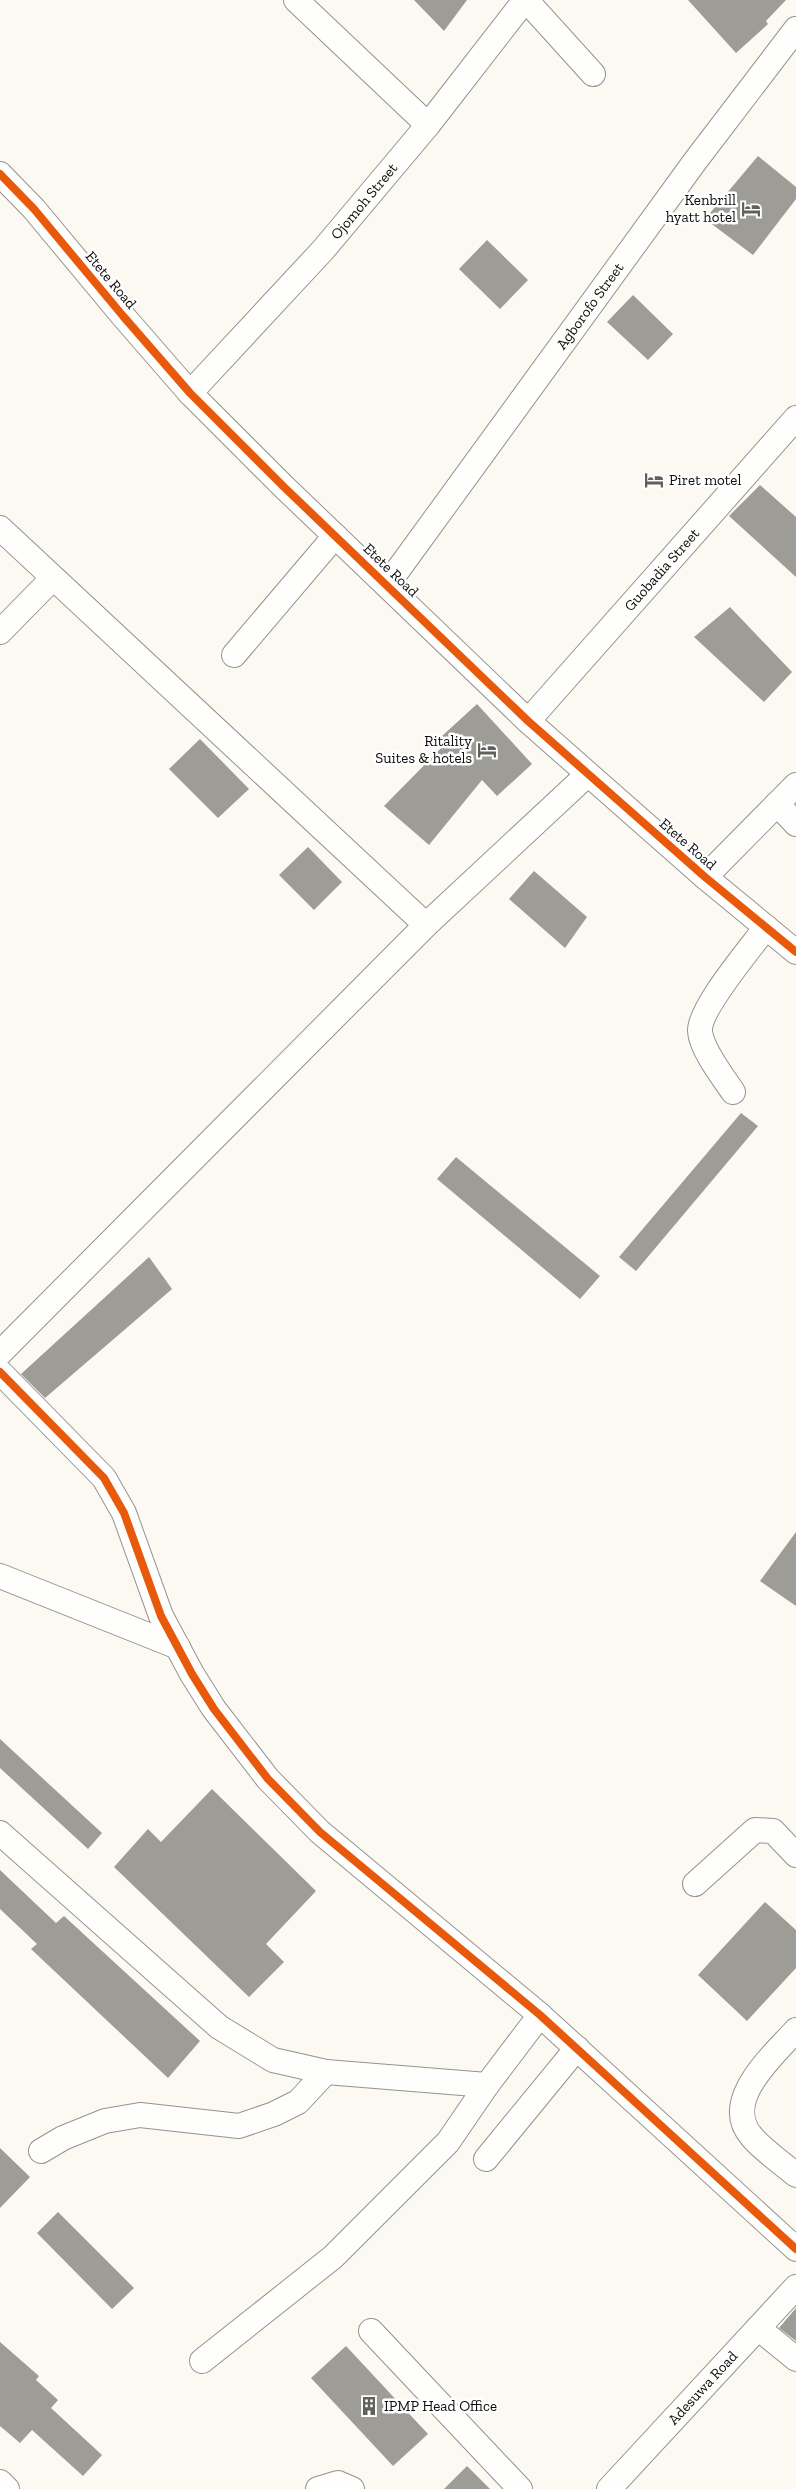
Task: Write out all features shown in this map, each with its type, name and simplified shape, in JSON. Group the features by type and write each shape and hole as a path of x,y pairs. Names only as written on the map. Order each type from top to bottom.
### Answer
{"street":[{"path":"296,0 428,126"},
{"path":"526,0 593,74"},
{"name":"Ojomoh Street","path":"190,392 323,250 428,126 526,0"},
{"name":"Agborofo Street","path":"387,585 696,160 796,29"},
{"name":"Etete Road","path":"0,174 34,209 123,316 190,392 335,536 587,775 705,877 796,952"},
{"name":"Guobadia Street","path":"528,721 796,418"},
{"path":"0,528 426,925"},
{"path":"234,655 335,536"},
{"path":"0,632 53,578"},
{"path":"0,1353 426,925 587,775"},
{"path":"705,877 796,785"},
{"path":"777,804 796,824"},
{"path":"733,1092 703,1044 700,1031 710,1004 766,928"},
{"path":"0,1372 104,1478 124,1513 161,1616 214,1709 268,1779 320,1832 540,2015 796,2249"},
{"path":"0,1576 178,1647"},
{"path":"695,1884 755,1830 773,1831 796,1856"},
{"path":"0,1833 219,2027 273,2060 326,2072 487,2085"},
{"path":"202,2361 333,2257 448,2142 487,2085 540,2015"},
{"path":"796,2030 760,2070 744,2096 742,2115 751,2136 796,2175"},
{"path":"486,2159 577,2048"},
{"path":"41,2151 63,2138 105,2121 140,2115 238,2126 274,2114 298,2102 326,2072"},
{"name":"Adesuwa Road","path":"609,2489 796,2287"},
{"path":"758,2328 796,2359"},
{"path":"371,2331 520,2489"},
{"path":"0,2482 7,2489"},
{"path":"318,2489 338,2483 352,2489"}],"building":[{"path":"414,0 467,0 444,31"},
{"path":"688,0 786,0 766,21 768,24 736,53"},
{"name":"Kenbrill hyatt hotel","path":"758,156 796,187 796,199 753,255 705,219"},
{"path":"487,240 528,280 500,309 459,269"},
{"path":"633,295 673,334 648,360 607,322"},
{"path":"760,485 796,517 796,577 729,516"},
{"path":"730,607 792,672 764,702 694,637"},
{"path":"477,704 532,764 497,796 482,780 429,845 384,806 447,742 442,736"},
{"path":"200,739 249,789 218,818 169,769"},
{"path":"308,847 342,882 314,910 279,875"},
{"path":"534,871 587,917 565,948 509,899"},
{"path":"741,1113 758,1126 636,1271 619,1257"},
{"path":"456,1157 600,1276 580,1299 437,1179"},
{"path":"149,1257 172,1289 45,1398 21,1374"},
{"path":"796,1532 796,1606 760,1581"},
{"path":"0,1739 102,1833 88,1849 0,1768"},
{"path":"212,1789 316,1891 266,1944 284,1962 249,1997 114,1867 148,1829 161,1842"},
{"path":"0,1870 56,1923 64,1916 200,2041 168,2078 31,1949 37,1944 0,1909"},
{"path":"765,1902 796,1930 796,1968 747,2021 698,1975"},
{"path":"0,2148 30,2177 0,2208"},
{"path":"58,2212 134,2288 112,2309 37,2233"},
{"path":"796,2308 796,2341 779,2328"},
{"path":"0,2342 39,2376 36,2380 58,2400 51,2408 102,2455 83,2476 32,2430 20,2443 0,2426"},
{"name":"IPMP Head Office","path":"346,2346 428,2434 393,2466 311,2378"},
{"path":"467,2466 490,2489 444,2489"}],"cycle path":[{"path":"0,174 34,209 190,393 284,487 528,721 705,877 796,952"},
{"path":"0,1372 104,1478 124,1513 161,1616 192,1674 214,1709 268,1779 320,1832 540,2015 796,2249"}],"place":[{"name":"Kenbrill hyatt hotel","path":"751,209"},
{"name":"Piret motel","path":"654,480"},
{"name":"Ritality Suites & hotels","path":"487,750"},
{"name":"IPMP Head Office","path":"369,2406"}]}
